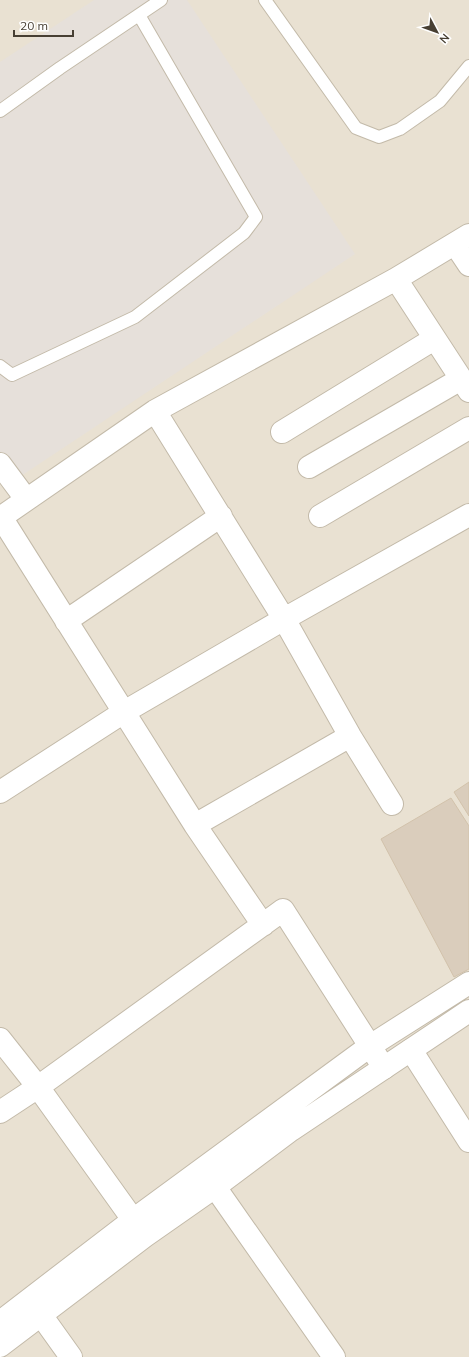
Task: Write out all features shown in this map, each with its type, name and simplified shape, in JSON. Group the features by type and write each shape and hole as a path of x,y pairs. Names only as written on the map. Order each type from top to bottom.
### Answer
{"street":[{"path":"263,925 195,825 0,518 155,412 396,279 462,239 469,265"},
{"path":"309,467 465,385 396,279"},
{"path":"282,432 434,339"},
{"path":"155,412 284,619 350,736 392,804"},
{"path":"320,516 469,428"},
{"path":"0,464 26,499"},
{"path":"0,792 124,712 284,619 469,515"},
{"path":"66,621 220,516"},
{"path":"195,825 350,736"},
{"path":"0,1112 38,1087 283,910 384,1068"},
{"path":"0,1346 41,1315 139,1228 370,1046 469,983"},
{"path":"0,1322 139,1228 215,1188 291,1130 469,1011"},
{"path":"0,1039 38,1087 139,1228"},
{"path":"411,1050 469,1141"},
{"path":"215,1188 334,1357"},
{"path":"41,1315 71,1357"}],"lane":[{"path":"0,111 60,68 161,0"},
{"path":"266,0 356,128 379,137 400,129 440,101 469,66"},
{"path":"0,366 12,375 135,318 244,233 256,218 139,15"}],"shaded area":[{"path":"0,0 469,0 469,1357 0,1357"},
{"path":"94,0 187,0 355,254 15,480 0,457 0,62"}],"building":[{"path":"469,782 469,816 454,792"},
{"path":"451,798 469,826 469,969 454,977 381,839"}]}
